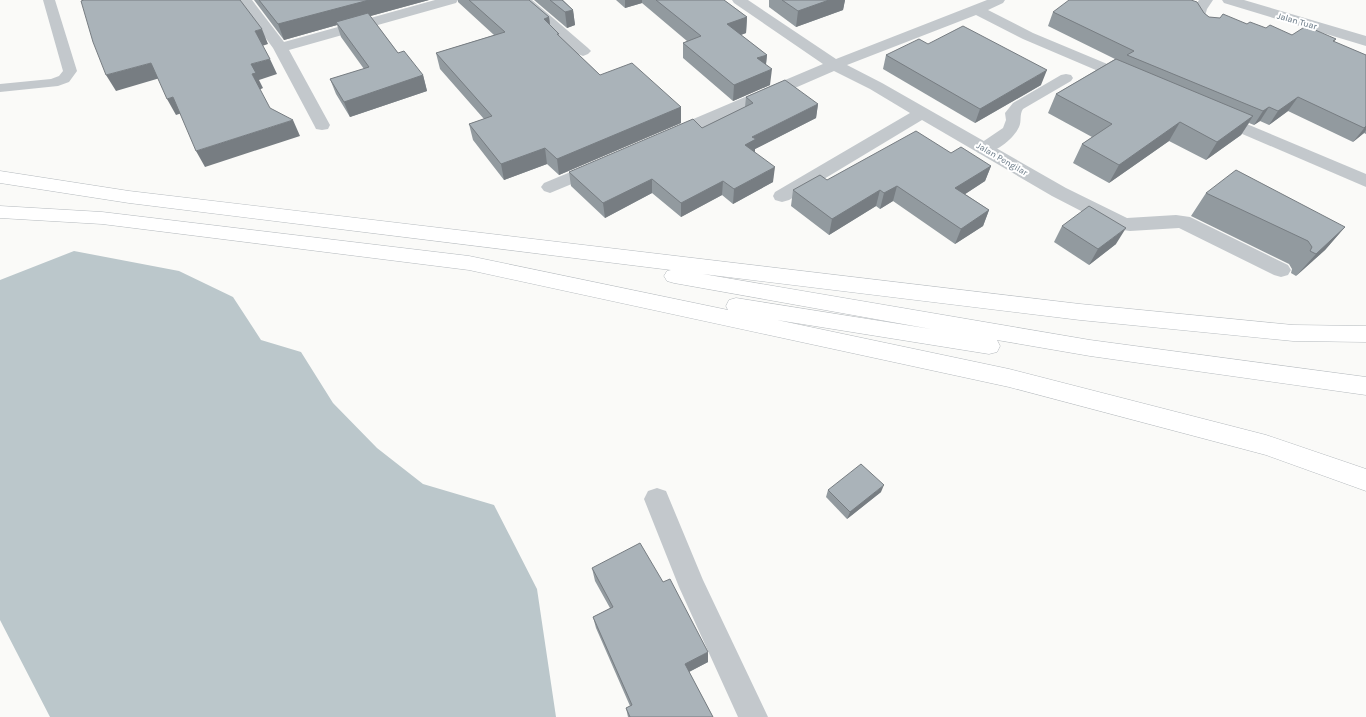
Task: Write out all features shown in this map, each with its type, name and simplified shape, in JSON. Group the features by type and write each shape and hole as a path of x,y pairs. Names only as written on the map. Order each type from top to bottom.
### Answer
{"highway":[{"path":"0,177 129,197 1080,312 1293,332 1366,334"},
{"path":"0,180 31,181"},
{"path":"0,212 102,218 469,263 1112,366 1366,401"},
{"path":"395,228 1090,348 1366,386"},
{"path":"469,263 1009,378 1266,445 1366,480"}],"street":[{"path":"245,0 280,48 322,125"},
{"path":"280,48 451,0"},
{"path":"523,0 583,51"},
{"name":"Jalan Pengilar","path":"739,0 834,65 876,86 1059,192 1123,224 1132,226 1174,220 1183,222 1281,270"},
{"path":"660,140 834,65 977,10 998,0"},
{"path":"1206,0 1200,9 1198,16 1207,27"},
{"name":"Jalan Tuar","path":"1229,0 1366,41"},
{"path":"977,10 1028,36 1145,85"},
{"path":"1203,110 1366,181"},
{"path":"782,196 922,113"},
{"path":"550,187 609,162"},
{"path":"658,499 692,587 753,717"}],"lane":[{"path":"0,88 53,83 64,79 70,71 49,0"},
{"path":"984,149 1013,127 1013,114 1018,106 1066,78"}],"shaded area":[{"path":"74,251 179,271 233,297 261,340 301,352 333,403 377,448 423,484 494,505 537,589 556,717 50,717 0,620 0,280"}],"building":[{"path":"240,0 262,29 255,31 270,59 251,64 256,73 252,74 270,108 293,120 196,151 173,97 167,99 151,63 106,75 93,42 81,1"},
{"path":"259,0 369,0 278,24"},
{"path":"469,0 529,0 549,17 544,19 559,34 557,34 600,75 632,63 681,107 557,159 545,148 501,164 469,124 492,116 436,53 505,32"},
{"path":"550,0 562,0 573,10 565,12"},
{"path":"656,0 724,0 747,17 727,24 767,55 757,58 772,69 734,85 683,43 701,36"},
{"path":"782,0 829,0 798,11"},
{"path":"1069,0 1191,0 1197,2 1204,13 1209,17 1220,18 1223,14 1247,24 1250,22 1266,28 1270,25 1292,35 1306,26 1336,39 1333,41 1366,55 1366,126 1364,128 1298,97 1278,111 1269,107 1263,111 1127,55 1134,51 1053,12"},
{"path":"368,13 398,53 404,51 423,75 344,102 330,79 369,67 336,22"},
{"path":"963,26 1047,70 980,109 886,55 919,39 928,44"},
{"path":"1116,59 1253,116 1217,142 1180,122 1119,165 1082,144 1112,124 1056,94"},
{"path":"785,80 818,104 752,137 756,139 745,145 775,167 734,189 723,181 681,203 652,179 603,203 569,172 693,119 702,128 753,103 746,97"},
{"path":"916,131 951,153 961,147 991,166 955,188 989,210 961,229 897,186 884,193 880,190 832,219 793,190 820,175 827,180"},
{"path":"1236,170 1345,227 1316,254 1310,251 1312,247 1308,241 1206,193"},
{"path":"1089,206 1126,228 1098,249 1062,226"},
{"path":"861,464 884,485 850,512 828,490"},
{"path":"640,543 663,582 670,579 708,652 685,664 713,717 630,717 626,708 632,705 593,617 613,607 592,568"}]}
